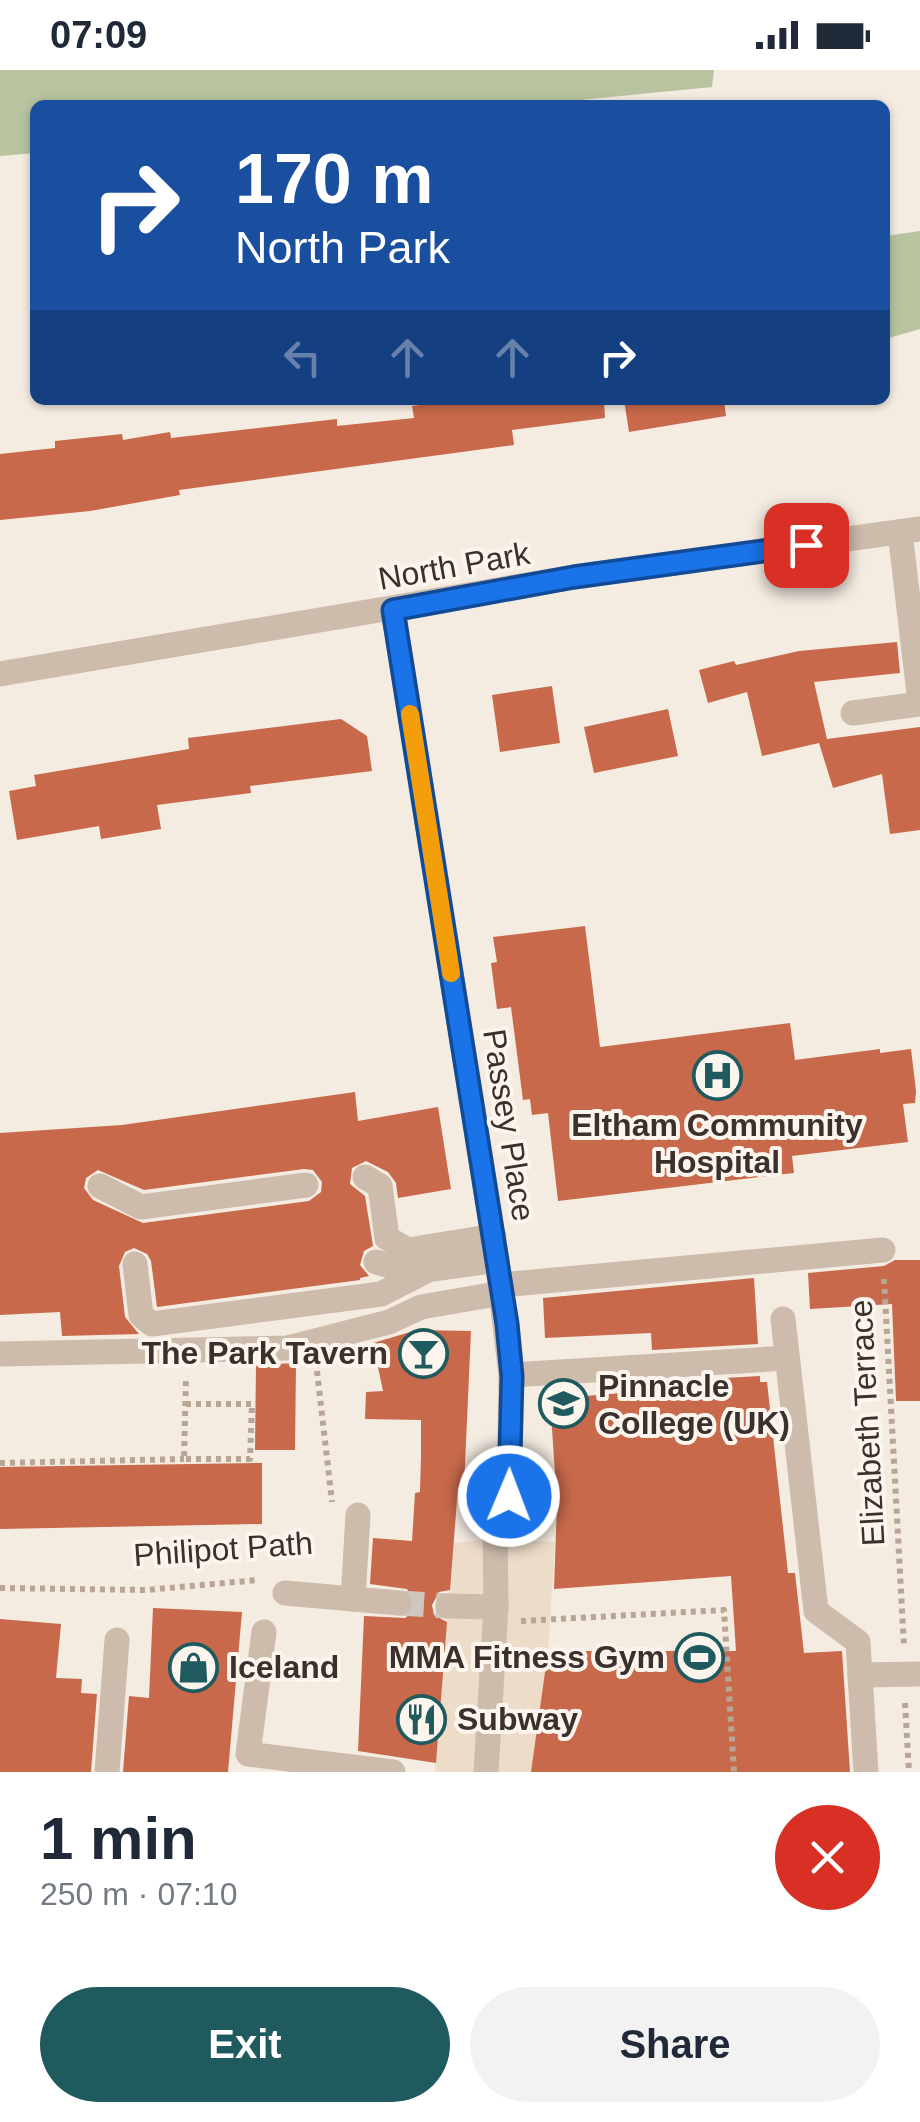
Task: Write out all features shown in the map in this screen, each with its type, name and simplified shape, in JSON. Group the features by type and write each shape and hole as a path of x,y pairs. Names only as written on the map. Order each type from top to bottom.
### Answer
{"street":[{"name":"North Park","path":"0,674 574,577 910,530"},
{"path":"853,712 920,703 910,530"},
{"name":"Passey Place","path":"393,610 499,1268 512,1376 509,1496 495,1524 495,1615 486,1772"},
{"path":"366,1177 380,1186 387,1238 408,1250 499,1268"},
{"path":"100,1186 142,1207 306,1185"},
{"path":"376,1262 426,1272 883,1250"},
{"path":"135,1264 141,1314 152,1324 381,1294 426,1272"},
{"path":"0,1354 287,1348 389,1322 499,1268"},
{"path":"783,1319 816,1611 858,1642 866,1772"},
{"path":"512,1376 787,1358"},
{"path":"347,1517 353,1599"},
{"path":"279,1586 399,1603"},
{"path":"448,1606 495,1615"},
{"path":"264,1632 248,1754 393,1772"},
{"path":"108,1772 117,1640"},
{"path":"860,1675 920,1674"}],"path":[{"name":"Elizabeth Terrace","path":"883,1250 901,1594"},
{"name":"Philipot Path","path":"315,1340 320,1345 316,1373 347,1517"},
{"path":"184,1459 187,1350"},
{"path":"0,1463 250,1459 252,1404 186,1404"},
{"name":"Philipot Path","path":"0,1588 146,1590 279,1586"},
{"path":"495,1615 724,1610 734,1772"}],"green space":[{"path":"0,70 714,70 712,87 581,100 30,100 30,153 0,156"},
{"path":"920,231 920,329 890,338 890,235"}],"shaded area":[{"path":"495,1539 555,1542 548,1651 533,1772 435,1772 453,1543"}],"building":[{"path":"604,405 605,418 512,430 514,445 179,490 180,495 90,511 0,520 0,454 55,448 55,441 122,434 123,440 170,432 171,438 337,419 337,426 414,418 412,406"},
{"path":"625,405 725,405 726,416 629,432"},
{"path":"897,642 900,673 814,682 827,739 920,727 920,830 890,834 882,774 833,788 819,743 762,756 747,692 708,703 699,670 799,651"},
{"path":"552,686 560,743 500,752 492,695"},
{"path":"668,709 678,756 594,773 584,727"},
{"path":"341,719 367,736 372,771 250,786 251,793 157,805 161,829 101,839 99,826 17,840 9,791 36,786 34,775 189,749 188,738"},
{"name":"Eltham Community Hospital","path":"585,926 600,1047 790,1023 795,1060 911,1049 916,1091 915,1103 903,1104 908,1142 792,1156 794,1173 558,1201 548,1113 532,1115 530,1099 523,1100 511,1007 497,1009 491,963 497,962 493,937"},
{"path":"355,1092 358,1121 438,1107 451,1189 398,1198 396,1183 388,1172 366,1161 352,1168 350,1184 365,1196 373,1246 364,1251 360,1265 369,1276 360,1280 157,1307 151,1261 147,1254 134,1248 125,1252 119,1266 125,1317 139,1334 62,1336 60,1312 0,1315 0,1133 122,1125","holes":["98,1170 144,1190 313,1170 322,1182 321,1192 309,1201 143,1223 93,1200 84,1188 86,1178"]},
{"path":"895,1260 920,1260 920,1401 896,1401 892,1304 810,1309 808,1273 884,1266"},
{"path":"754,1278 758,1344 652,1350 651,1333 545,1338 543,1298"},
{"path":"417,1330 471,1331 464,1487 458,1487 450,1590 439,1592 432,1605 434,1615 447,1622 436,1763 358,1751 364,1616 405,1618 412,1613 415,1603 407,1589 370,1584 373,1538 412,1541 421,1456 421,1420 365,1419 366,1392 383,1391 373,1343"},
{"path":"296,1363 295,1450 255,1450 256,1365"},
{"path":"760,1376 760,1382 767,1382 788,1573 795,1573 804,1653 842,1651 850,1772 531,1772 548,1651 736,1651 731,1576 554,1589 557,1503 550,1399 655,1390 654,1382"},
{"path":"262,1463 262,1524 0,1529 0,1467"},
{"name":"Iceland","path":"153,1608 242,1612 228,1772 123,1772 129,1696 149,1698"},
{"path":"0,1619 61,1624 56,1678 82,1679 81,1693 97,1694 91,1772 0,1772"}],"tunnel":[{"path":"399,1603 448,1606"}],"slow traffic":[{"path":"410,714 451,973"}],"place":[{"name":"Eltham Community Hospital","path":"717,1075"},
{"name":"The Park Tavern","path":"423,1353"},
{"name":"Pinnacle College (UK)","path":"563,1404"},
{"name":"MMA Fitness Gym","path":"700,1657"},
{"name":"Iceland","path":"194,1667"},
{"name":"Subway","path":"422,1719"}],"route":[{"path":"509,1496 512,1376 507,1324 393,610 574,577 806,545"}]}
